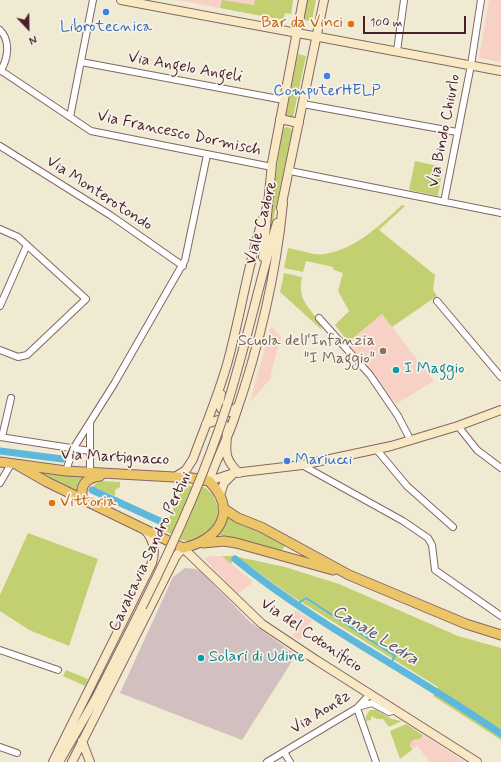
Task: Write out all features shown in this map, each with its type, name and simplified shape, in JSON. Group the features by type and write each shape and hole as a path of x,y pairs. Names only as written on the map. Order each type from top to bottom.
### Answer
{"main road":[{"path":"121,0 296,34 397,51 501,71"},
{"name":"Viale Cadore","path":"262,275 267,207 272,167 303,0"},
{"name":"Viale Cadore","path":"262,275 283,203 324,0"},
{"path":"280,121 299,125"},
{"path":"199,562 196,552 200,543 213,535 219,527 223,516 220,495 209,481 239,404 261,322 279,242 283,203"},
{"path":"239,404 231,412 224,412 220,408 220,398 242,309 256,240 267,207"},
{"name":"Cavalcavia Sandro Pertini","path":"96,698 185,519 216,442 250,328 262,275"},
{"path":"175,477 186,470 190,465 228,362"},
{"name":"Via Martignacco","path":"0,462 66,471 175,477 209,481 237,473 302,465 377,450 458,426 501,410"},
{"path":"206,424 218,420 224,424 228,459 237,473 224,483 220,495"},
{"name":"Via Martignacco","path":"15,465 47,482"},
{"path":"83,500 81,489 85,481 92,477 109,474"},
{"name":"Via del Cotonificio","path":"47,482 183,548 262,624 477,762"},
{"path":"223,508 238,518 261,527 349,575 466,624 501,635"},
{"path":"53,762 154,557 154,545 150,535 142,528"},
{"path":"71,762 82,744 176,556 183,548 200,543 224,541 236,543 349,575"},
{"path":"279,555 288,549 286,541"},
{"path":"147,573 163,582"},
{"path":"71,762 96,698"},
{"path":"59,762 96,698"},
{"path":"81,734 82,744 90,762"}],"street":[{"path":"70,116 93,0"},
{"path":"397,51 404,0"},
{"name":"Via Bindo Chiurlo","path":"444,202 481,0"},
{"path":"0,30 5,38 7,56 0,70"},
{"name":"Via Angelo Angeli","path":"81,62 284,100"},
{"name":"Via Francesco Dormisch","path":"0,70 92,131 272,167"},
{"path":"303,104 457,132"},
{"name":"Via Monterotondo","path":"0,146 110,215 182,266"},
{"path":"66,471 73,449 90,423 182,266 187,254 207,155"},
{"path":"290,171 501,214"},
{"path":"0,230 18,236 86,299 27,355 18,357 0,350"},
{"path":"0,306 27,245"},
{"path":"437,301 501,377"},
{"path":"319,318 370,374 398,416 411,441"},
{"path":"11,398 1,437 73,449 90,450"},
{"path":"90,423 90,473"},
{"path":"458,426 478,450 501,468"},
{"path":"377,450 411,490 453,527"},
{"path":"0,483 15,465"},
{"path":"302,465 403,521 428,538 432,545 435,570 501,616"},
{"path":"0,650 58,670"},
{"name":"Via Aonêz","path":"267,762 359,707 370,694"},
{"name":"Via del Cotonificio","path":"359,707 372,702 389,712 396,710"},
{"path":"359,707 376,762"},
{"path":"0,747 17,753"},
{"name":"Via Aonêz","path":"284,752 290,762"}],"shaded area":[{"path":"178,0 293,0 291,14 285,13 283,20"},
{"path":"489,0 501,0 501,62 479,58"},
{"name":"Scuola dell'Infanzia \"I Maggio\"","path":"382,314 434,381 396,404 348,342"},
{"path":"271,326 281,337 271,372 271,378 250,402"},
{"path":"222,556 253,582 237,595 204,558"},
{"path":"185,568 196,569 201,572 250,622 296,655 242,740 120,693 173,577"},
{"path":"295,610 312,620 300,640 293,636 296,629 286,623"},
{"path":"423,735 465,762 430,762 417,746 412,750 410,747 413,740 420,739"}],"green space":[{"path":"222,0 254,5 255,0 293,0 291,14 285,13 283,20 220,8"},
{"path":"307,0 316,0 312,21 303,20"},
{"path":"298,54 306,56 293,117 291,119 287,118 286,114"},
{"path":"286,127 290,128 292,131 268,245 274,184 283,129"},
{"path":"415,161 443,167 438,196 409,190"},
{"path":"402,205 405,206 379,230 435,275 433,290 437,296 392,327 382,314 348,342 335,325 349,311 338,291 343,273 334,270 333,267 306,261 303,272 284,268 288,248 317,254 325,254 347,247 367,235"},
{"path":"284,273 302,277 301,286 304,300 315,316 322,330 280,292"},
{"path":"31,469 84,476 78,483 78,493"},
{"path":"102,481 120,482 120,487 115,490 115,496 93,487 96,483"},
{"path":"183,486 204,487 213,496 217,504 217,520 214,528 209,534 195,541 187,541 175,537 164,530"},
{"path":"228,517 256,529 284,544 284,548 280,551 219,535"},
{"path":"28,533 98,559 69,646 29,630 0,611 0,595"},
{"path":"222,556 234,556 235,556 231,564"},
{"path":"235,556 285,567 339,584 458,636 501,648 501,740 433,696 438,687 290,595"},
{"path":"66,670 88,679 85,686 63,676"},
{"path":"370,710 376,710 392,719 402,721 389,727 383,719 377,719 371,716 371,720 366,721 366,716"},
{"path":"406,724 423,735 420,739 413,740 410,745 412,750 400,759 390,731"}],"waterway":[{"name":"Canale Ledra","path":"0,451 62,459"},
{"name":"Canale Ledra","path":"92,490 162,522"},
{"name":"Canale Ledra","path":"235,559 266,583 332,628 434,690 501,734"},
{"path":"297,604 306,598 395,656 391,663"}],"place":[{"name":"Librotecnica","path":"106,12"},
{"name":"Bar da Vinci","path":"351,24"},
{"name":"ComputerHELP","path":"327,76"},
{"name":"Scuola dell'Infanzia \"I Maggio\"","path":"383,351"},
{"name":"I Maggio","path":"396,370"},
{"name":"Mariucci","path":"287,461"},
{"name":"Vittoria","path":"52,503"},
{"name":"Solari di Udine","path":"201,658"}]}
